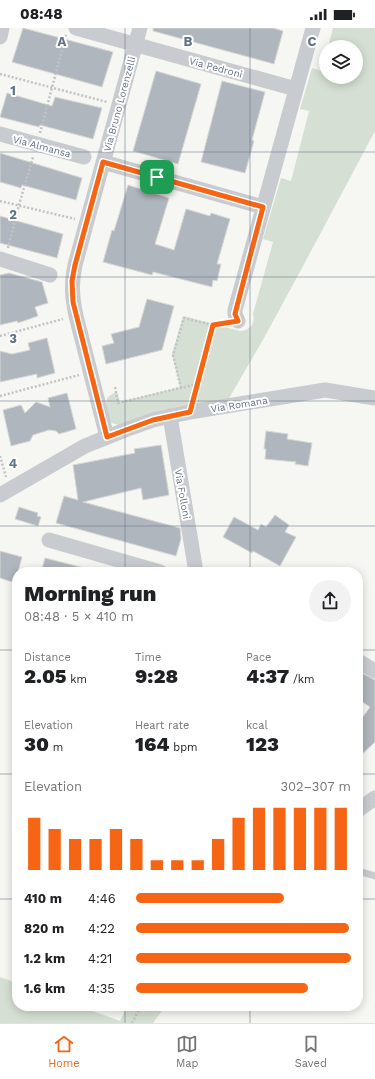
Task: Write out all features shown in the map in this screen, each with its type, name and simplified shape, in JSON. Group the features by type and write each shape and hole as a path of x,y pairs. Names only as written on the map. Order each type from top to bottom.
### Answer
{"street":[{"path":"0,37 2,28"},
{"name":"Via Pedroni","path":"76,28 296,89"},
{"name":"Via Bruno Lorenzelli","path":"107,437 76,316 73,302 72,281 75,265 140,28"},
{"path":"238,321 235,314 236,310 313,28"},
{"name":"Via Almansa","path":"0,134 84,157"},
{"path":"103,162 263,207"},
{"path":"3,260 50,274"},
{"name":"Via Romana","path":"6,491 76,450 138,425 170,416 325,390 375,398"},
{"name":"Via Folloni","path":"170,416 195,567"},
{"path":"49,540 143,567"},
{"path":"363,664 375,671"},
{"path":"363,806 375,798"}],"lane":[{"path":"363,872 375,876"}],"path":[{"path":"3,260 37,144 68,28"},
{"path":"0,74 119,106"},
{"path":"0,201 87,222"},
{"path":"0,336 76,316"},
{"path":"180,388 173,355 184,318 213,325 238,321"},
{"path":"190,412 213,325"},
{"path":"0,396 90,372"},
{"path":"115,388 118,403 197,384"},
{"path":"0,456 5,475 6,491"},
{"path":"132,1023 138,1011"}],"shaded area":[{"path":"333,28 375,28 375,131 264,338 228,400 119,425 111,422 106,404 106,401 110,395 117,392 120,402 180,387 172,354 183,316 240,331 246,330 253,324 253,314 273,242 263,239 281,178 291,181 309,111 300,109 312,68 319,70 319,84 363,84 363,40 330,40"},
{"path":"0,977 12,981 12,1011 93,1011 120,1021 125,1011 162,1011 153,1023 0,1023"}],"building":[{"path":"23,28 113,52 102,87 12,62"},
{"path":"153,28 273,28 283,31 274,64 153,31"},
{"path":"156,71 201,84 178,164 133,151"},
{"path":"222,81 265,92 245,173 201,162"},
{"path":"7,93 52,106 55,97 102,108 93,139 40,125 39,127 0,117"},
{"path":"0,153 82,178 76,200 22,185 21,188 0,182"},
{"path":"128,185 169,198 155,244 174,250 186,209 210,216 211,213 230,219 217,264 221,264 217,281 213,280 212,287 153,272 152,275 103,262 112,230 114,231"},
{"path":"0,216 63,234 57,258 0,243"},
{"path":"9,273 42,282 48,303 35,307 38,316 18,323 17,321 0,325 0,275"},
{"path":"147,299 174,306 162,350 106,364 102,346 114,343 111,334 139,327"},
{"path":"47,338 55,373 37,378 37,374 0,382 0,351 12,354 30,350 28,343"},
{"path":"67,393 76,429 59,434 56,431 49,430 33,435 30,441 11,446 3,410 21,405 25,413 36,402 50,407 48,398"},
{"path":"266,431 288,434 287,439 312,443 308,466 295,464 296,462 265,459 266,449 264,449"},
{"path":"161,445 169,495 143,500 141,488 83,502 180,528 181,539 176,556 56,523 64,496 78,500 73,465 135,453 134,449"},
{"path":"19,507 38,513 37,516 41,517 38,526 15,519"},
{"path":"275,515 289,525 285,532 296,537 280,566 223,537 234,517 258,530 261,524 266,527"},
{"path":"0,551 22,557 19,567 12,567 12,582 0,578"},
{"path":"45,558 80,567 42,567"},
{"path":"363,674 375,680 375,742 363,753 363,717 370,707 363,702"}],"route":[{"path":"103,162 157,177 263,207 235,314 238,321 213,325 190,412 153,420 107,437 73,302 72,281 75,265 103,162"}]}
